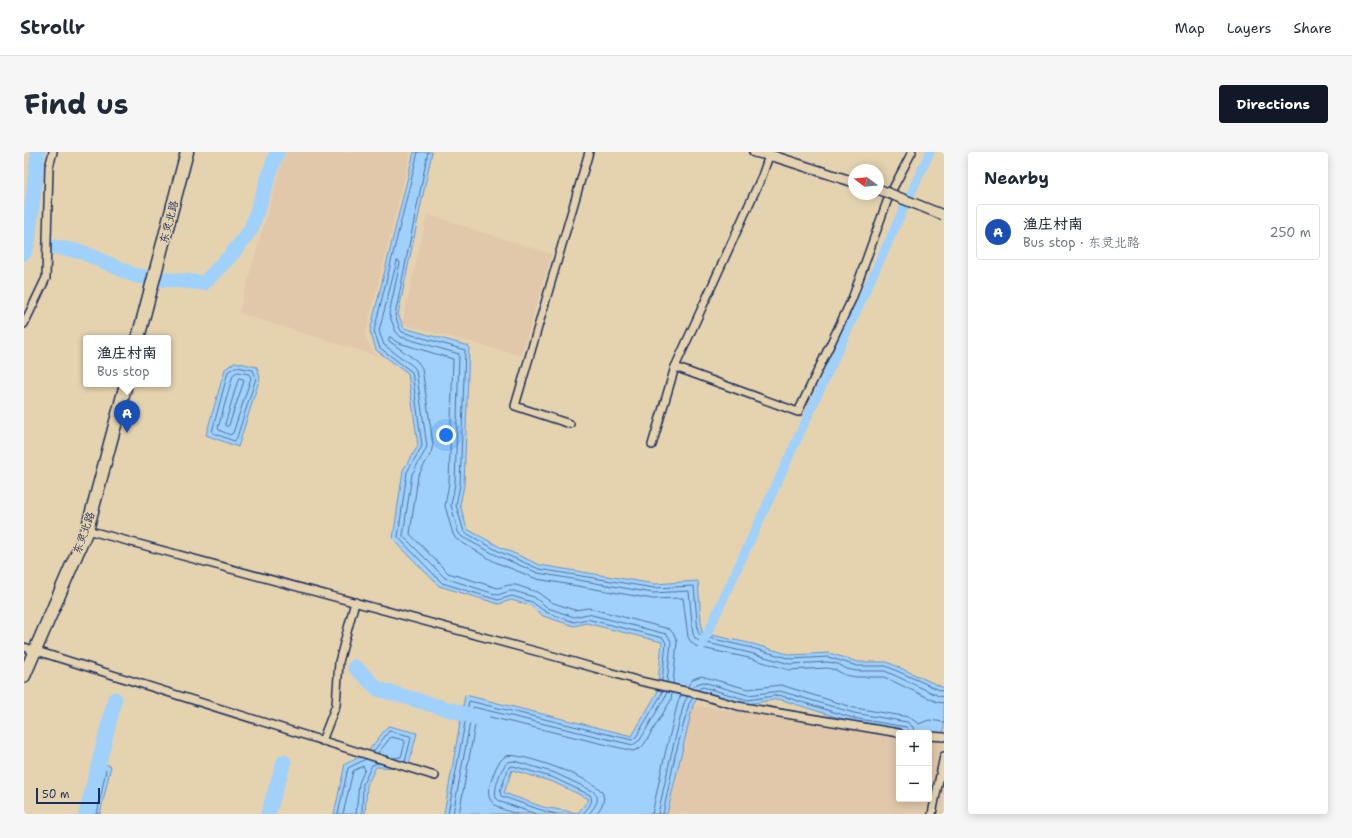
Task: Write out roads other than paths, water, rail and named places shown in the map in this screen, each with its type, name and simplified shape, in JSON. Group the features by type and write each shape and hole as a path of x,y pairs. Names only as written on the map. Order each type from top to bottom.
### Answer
{"main road":[{"name":"东灵北路","path":"139,335 187,152"},
{"name":"东灵北路","path":"24,676 29,649 87,530 125,387"}],"street":[{"path":"24,324 46,278 49,166 52,152"},
{"path":"570,424 515,406 590,152"},
{"path":"754,152 848,180"},
{"path":"675,367 798,412 852,299 890,196 912,152"},
{"path":"652,445 675,367 762,176 769,156"},
{"path":"884,192 943,215"},
{"path":"87,530 546,654 640,681 689,692 738,706 896,732"},
{"path":"322,740 336,705 339,662 355,602"},
{"path":"29,649 435,776"},
{"path":"932,736 944,737"},
{"path":"932,814 944,756"}],"water":[{"path":"414,152 432,152 398,314 404,328 469,346 464,485 460,505 467,529 502,548 540,565 655,584 698,581 702,633 753,644 791,655 829,653 858,662 887,662 944,688 944,738 932,734 932,730 899,730 852,722 779,699 747,704 702,691 693,705 667,814 444,814 465,695 632,736 657,693 662,642 586,623 574,626 543,616 530,605 511,600 499,604 439,586 393,539 403,470 418,446 408,373 376,350 370,331","holes":["512,770 553,782 589,799 578,813 543,807 504,793"]},
{"path":"235,362 257,367 260,378 238,447 206,435 225,369"},
{"path":"388,726 417,733 408,768 376,767 367,785 365,814 334,814 345,764 366,754"},
{"path":"99,762 111,766 100,814 82,814"}],"waterway":[{"path":"24,253 28,242 38,152"},
{"path":"161,279 204,283 232,254 251,229 277,152"},
{"path":"702,645 930,152"},
{"path":"55,247 82,252 136,276 146,277"},
{"path":"355,667 378,689 482,719"},
{"path":"86,814 115,699"},
{"path":"268,814 284,762"}],"place":[{"name":"渔庄村南","path":"127,433"}]}
